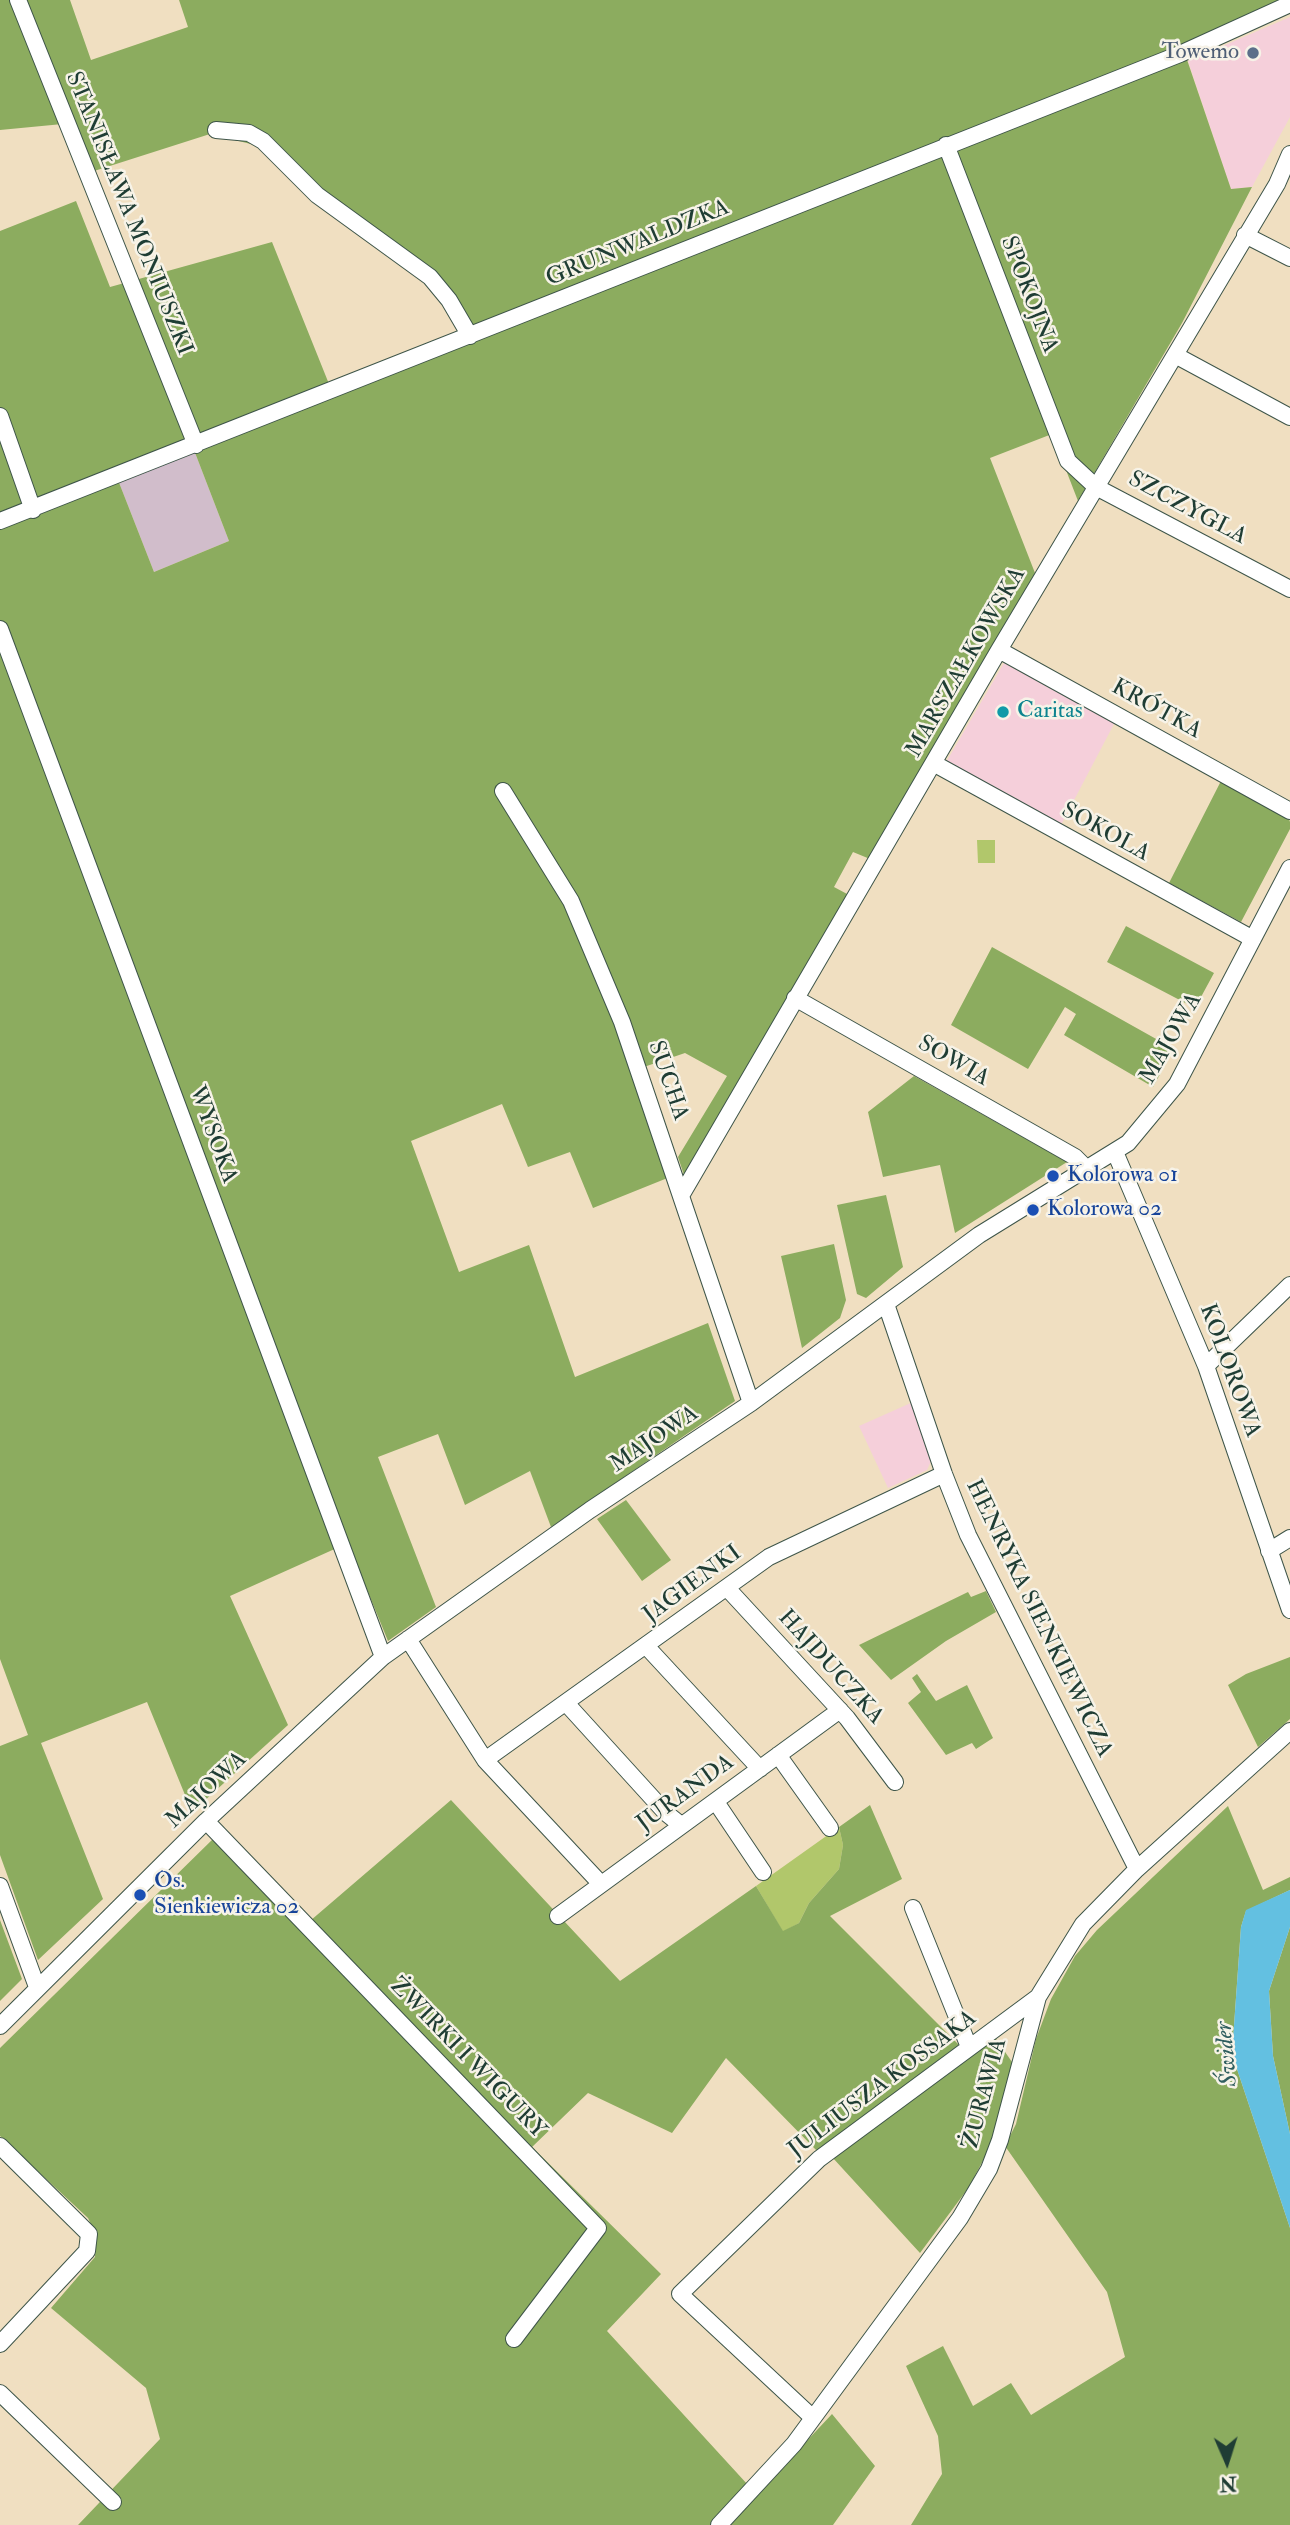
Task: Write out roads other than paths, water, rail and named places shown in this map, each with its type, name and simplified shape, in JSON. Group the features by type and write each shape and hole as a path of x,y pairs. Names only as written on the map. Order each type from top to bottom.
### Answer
{"street":[{"name":"STANISŁAWA MONIUSZKI","path":"18,0 196,445"},
{"name":"GRUNWALDZKA","path":"0,521 1180,54 1290,4"},
{"path":"216,130 249,133 263,141 317,195 430,277 470,336"},
{"name":"SPOKOJNA","path":"946,145 1068,461"},
{"name":"MARSZAŁKOWSKA","path":"682,1194 999,650 1276,184 1290,154"},
{"path":"1245,235 1290,258"},
{"path":"1175,355 1290,416"},
{"path":"0,416 33,510"},
{"name":"SZCZYGLA","path":"1068,461 1096,487 1290,589"},
{"name":"WYSOKA","path":"0,629 383,1657"},
{"name":"KRÓTKA","path":"999,650 1290,811"},
{"name":"SOKOLA","path":"935,764 1253,939"},
{"name":"SUCHA","path":"503,791 571,901 622,1022 751,1403"},
{"name":"MAJOWA","path":"0,2026 206,1821 383,1657 590,1510 751,1403 979,1235 1115,1152 1141,1129 1177,1084 1290,868"},
{"name":"SOWIA","path":"795,998 1075,1157 1087,1169"},
{"name":"KOLOROWA","path":"1115,1152 1206,1366 1290,1610"},
{"path":"1206,1366 1290,1285"},
{"name":"HENRYKA SIENKIEWICZA","path":"886,1304 944,1474 968,1535 1020,1643 1137,1868"},
{"name":"JAGIENKI","path":"485,1760 769,1558 944,1474"},
{"path":"1269,1551 1290,1538"},
{"name":"HAJDUCZKA","path":"727,1588 840,1710 895,1782"},
{"path":"408,1639 485,1760 601,1884"},
{"path":"647,1647 760,1769"},
{"path":"566,1703 666,1813 681,1825"},
{"name":"JURANDA","path":"558,1916 840,1710"},
{"name":"ŻURAWIA","path":"719,2525 794,2444 960,2218 989,2169 1012,2101 1023,2045 1038,1997 1083,1924 1137,1868 1183,1830 1290,1731"},
{"path":"778,1755 830,1828"},
{"path":"716,1802 763,1872"},
{"name":"ŻWIRKI I WIGURY","path":"206,1821 598,2228 514,2340"},
{"path":"0,1886 37,1987"},
{"path":"913,1908 969,2048"},
{"name":"JULIUSZA KOSSAKA","path":"813,2418 680,2294 819,2159 1038,1997"},
{"path":"999,2026 1023,2045"},
{"path":"0,2146 89,2234 86,2251 0,2344"},
{"path":"0,2393 113,2502"}],"water":[{"path":"1290,1890 1290,1927 1269,1991 1273,2056 1290,2134 1290,2228 1232,2054 1241,1927 1246,1910"}],"place":[{"name":"Towemo","path":"1253,53"},
{"name":"Caritas","path":"1003,712"},
{"name":"Kolorowa 01","path":"1053,1176"},
{"name":"Kolorowa 02","path":"1033,1210"},
{"name":"Os. Sienkiewicza 02","path":"140,1895"}],"water label":[{"name":"Świder","path":"1228,2054"}]}
